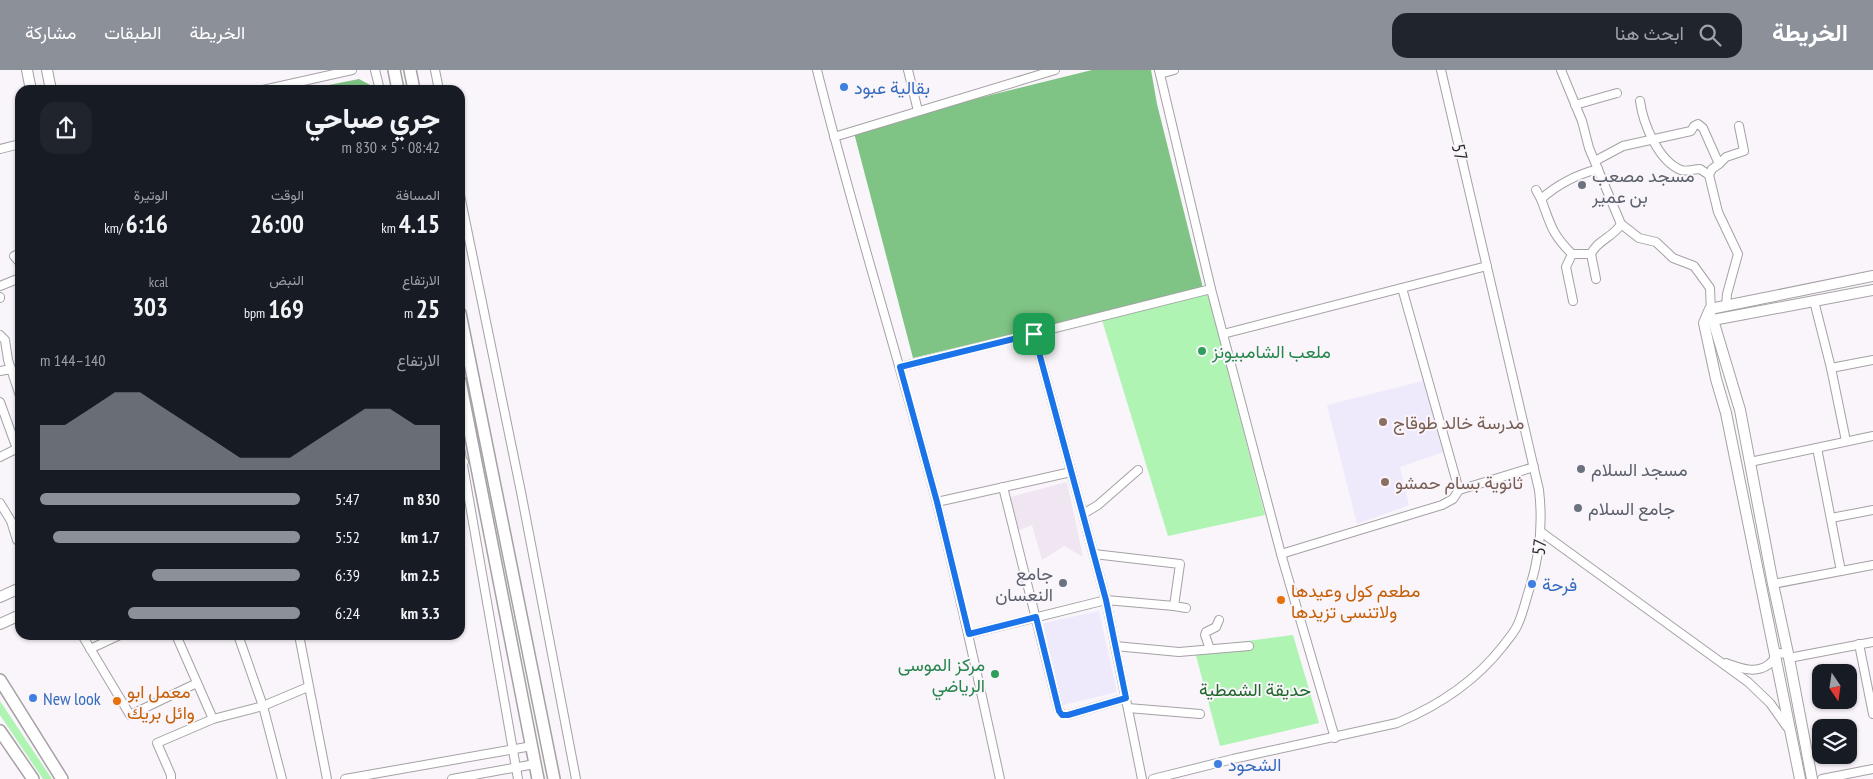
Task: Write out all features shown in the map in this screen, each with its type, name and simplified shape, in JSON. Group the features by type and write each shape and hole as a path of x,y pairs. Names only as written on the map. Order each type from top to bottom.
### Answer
{"main road":[{"path":"27,70 31,85"},
{"path":"47,70 50,85"},
{"path":"394,70 397,85"},
{"path":"410,70 413,85"},
{"path":"1800,779 1774,658 1726,413 1716,379 1704,323 1710,309 1873,276"},
{"path":"1812,779 1734,387 1713,320 1873,290"},
{"path":"465,338 554,779"},
{"path":"465,406 538,779"},
{"path":"0,597 15,590"},
{"path":"0,624 15,617"},
{"path":"0,680 62,779"},
{"path":"0,731 33,779"}],"street":[{"path":"285,85 352,70"},
{"path":"375,70 379,85"},
{"path":"434,70 438,85"},
{"path":"817,70 937,502 969,634 1000,779"},
{"path":"908,70 918,110"},
{"path":"834,136 1023,74 1055,70"},
{"path":"1174,70 1159,72 1211,289 1281,554 1336,738"},
{"name":"57","path":"1153,779 1233,759 1336,738 1397,723 1426,710 1453,694 1489,662 1518,624 1538,563 1541,504 1441,70"},
{"path":"1561,70 1596,165 1621,224 1639,238 1656,242 1673,258 1694,266 1710,288 1710,309 1713,320"},
{"path":"1575,105 1618,93"},
{"path":"1640,101 1643,116 1657,148 1671,164 1682,171 1700,169 1709,175"},
{"path":"1541,199 1556,186 1596,165 1623,146 1691,131 1698,124 1703,128 1719,164"},
{"path":"1726,306 1727,294 1738,254 1718,212 1709,175 1712,169 1726,157 1744,150 1739,126"},
{"path":"0,149 15,145"},
{"path":"1536,190 1541,199 1551,230 1559,242 1572,254 1591,254"},
{"path":"465,219 521,492 576,779"},
{"path":"1596,279 1591,254 1594,247 1617,231 1621,224"},
{"path":"1572,254 1566,267 1574,301"},
{"path":"1223,334 1487,266"},
{"path":"0,286 15,280"},
{"path":"1402,288 1459,490"},
{"path":"900,367 1211,289"},
{"path":"1814,300 1831,368 1846,442"},
{"path":"1034,334 1106,600 1142,779"},
{"path":"0,335 5,340 15,381"},
{"path":"1831,368 1873,360"},
{"path":"0,372 11,369"},
{"path":"0,402 15,440"},
{"path":"1750,462 1873,436"},
{"path":"1817,448 1841,572"},
{"path":"0,457 15,450"},
{"path":"1281,554 1442,506 1453,499 1459,490 1534,467"},
{"path":"1083,514 1098,505 1138,470"},
{"path":"937,502 1071,472"},
{"path":"465,485 518,779"},
{"path":"1003,488 1059,711 1062,715 1068,715 1126,698"},
{"path":"0,503 11,521 15,534"},
{"path":"1830,518 1873,510"},
{"path":"1541,532 1764,695 1777,710 1789,730"},
{"path":"1094,554 1180,564 1174,606"},
{"path":"1773,584 1873,565"},
{"path":"969,634 1106,600 1186,608"},
{"path":"1210,649 1205,635 1206,632 1216,627 1218,620"},
{"path":"85,640 130,716 197,682"},
{"path":"90,649 109,640"},
{"path":"178,640 213,719"},
{"path":"240,640 264,706 282,779"},
{"path":"300,640 327,779"},
{"path":"1717,660 1743,669 1755,670 1768,665 1776,655 1782,653 1789,658 1873,642"},
{"path":"1859,644 1873,714"},
{"path":"1116,646 1179,652 1250,646"},
{"path":"171,779 171,774 157,743 213,719 264,706 308,687"},
{"path":"1128,708 1200,714"},
{"path":"345,779 532,746"},
{"path":"452,779 535,764"},
{"path":"1822,779 1873,769"}],"shaded area":[{"path":"1423,381 1444,452 1400,467 1409,505 1357,524 1327,405"},
{"path":"1067,482 1083,557 1064,546 1042,560 1032,525 1017,531 1010,497"},
{"path":"1099,611 1117,692 1055,707 1040,624"}],"green space":[{"path":"1092,70 1151,70 1157,104 1203,288 913,358 853,129"},
{"path":"359,79 370,85 329,85"},
{"path":"1208,294 1265,515 1168,536 1101,317"},
{"name":"حديقة الشمطية","path":"1293,635 1319,723 1220,746 1194,648"},
{"path":"0,701 52,779 43,779 0,715"}],"place":[{"name":"بقالية عبود","path":"844,87"},
{"name":"مسجد مصعب بن عمير","path":"1582,185"},
{"name":"ملعب الشامبيونز","path":"1202,351"},
{"name":"مدرسة خالد طوقاج","path":"1383,422"},
{"name":"مسجد السلام","path":"1581,469"},
{"name":"ثانوية بسام حمشو","path":"1385,482"},
{"name":"جامع السلام","path":"1578,508"},
{"name":"جامع النعسان","path":"1063,583"},
{"name":"فرحة","path":"1532,584"},
{"name":"مطعم كول وعيدها ولاتنسى تزيدها","path":"1281,600"},
{"name":"مركز الموسى الرياضي","path":"995,674"},
{"name":"New look","path":"33,698"},
{"name":"معمل ابو وائل بريك","path":"117,701"},
{"name":"الشحود","path":"1218,764"}],"route":[{"path":"1034,334 1106,600 1126,698 1068,715 1062,715 1059,711 1036,617 969,634 937,502 900,367 1034,334"}]}
